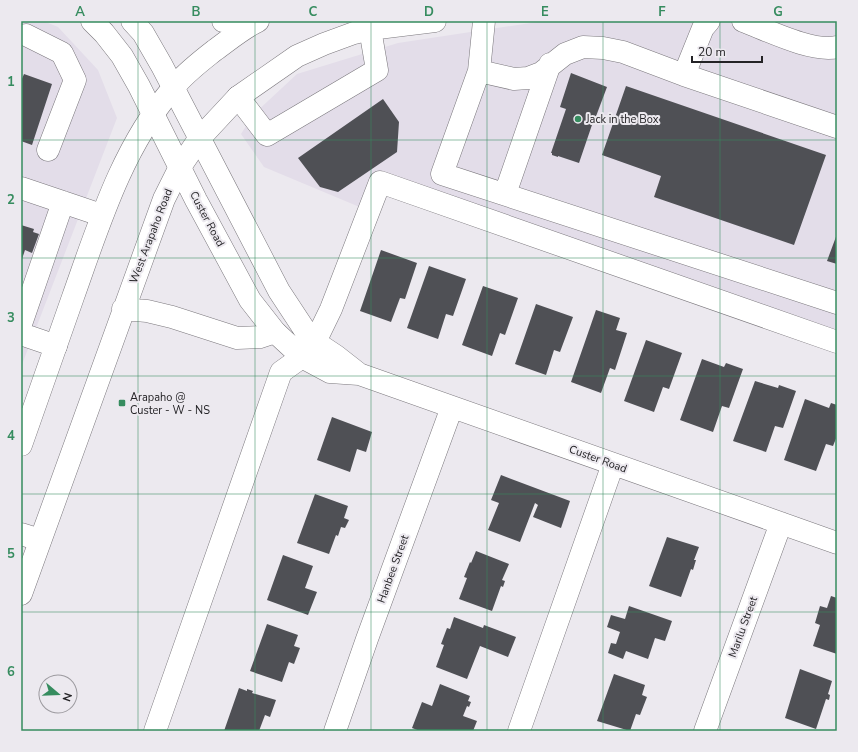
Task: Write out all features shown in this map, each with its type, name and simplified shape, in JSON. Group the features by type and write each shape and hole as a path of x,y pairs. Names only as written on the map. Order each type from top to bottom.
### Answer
{"street":[{"name":"Custer Road","path":"92,21 104,33 122,56 196,200 250,300 275,332 309,349 330,372 359,374 837,543"},
{"name":"Custer Road","path":"132,21 142,33 173,88 279,291 306,332 309,349"},
{"path":"223,21 255,22"},
{"name":"West Arapaho Road","path":"21,594 30,537 124,309 164,199 180,167 199,139 238,97 297,56 354,33 370,29 435,21"},
{"path":"484,21 479,71 442,174 837,303"},
{"path":"684,75 703,28 709,21"},
{"path":"744,21 804,44 820,47 837,47"},
{"path":"22,441 102,215 118,175 137,140 173,88 192,69 255,22"},
{"path":"238,97 267,135 377,70 370,29"},
{"path":"26,35 62,53 75,80 48,150"},
{"path":"479,71 514,79 528,78 540,73 565,54 583,47 603,48 623,52 684,75 837,127"},
{"path":"505,194 550,64"},
{"path":"155,731 281,372 309,349 332,309 380,182 837,342"},
{"path":"21,188 102,215"},
{"path":"21,324 63,202"},
{"path":"124,309 147,311 172,317 237,338 260,336 275,332"},
{"path":"21,334 56,346"},
{"name":"Hanbee Street","path":"335,731 452,407"},
{"path":"519,731 613,464"},
{"name":"Marilu Street","path":"705,731 780,523"}],"shaded area":[{"path":"21,21 43,21 58,27 98,70 117,118 21,367"},
{"path":"544,21 837,21 837,334 401,181 362,208 264,167 241,134 253,115 297,74 398,43"}],"building":[{"path":"571,73 607,87 579,163 552,155 551,153 566,109 560,107"},
{"path":"24,74 52,84 32,145 21,141 21,81"},
{"path":"626,86 826,155 794,245 654,197 661,176 602,155"},
{"path":"383,99 399,122 397,152 338,192 320,187 298,158"},
{"path":"21,225 34,229 33,232 39,234 32,253 25,250 21,262"},
{"path":"837,234 837,264 827,261"},
{"path":"381,250 417,263 405,299 400,298 391,322 360,311"},
{"path":"429,266 466,279 453,316 446,314 438,339 407,328"},
{"path":"483,286 518,298 505,335 500,333 492,356 462,345"},
{"path":"536,304 573,317 560,352 554,350 546,375 515,364"},
{"path":"596,310 620,318 616,330 627,333 615,370 610,368 601,393 571,382"},
{"path":"646,340 682,353 669,389 663,387 654,412 624,401"},
{"path":"702,359 724,367 726,363 743,369 729,408 722,406 713,432 680,420"},
{"path":"755,381 778,388 779,385 796,391 783,428 775,426 766,452 733,441"},
{"path":"805,399 829,408 831,403 837,405 837,436 833,446 826,444 816,471 784,460"},
{"path":"332,417 372,432 366,452 357,449 350,472 317,460"},
{"path":"501,475 570,501 561,528 533,517 538,505 535,503 520,542 488,530 499,503 491,500"},
{"path":"315,494 348,506 344,518 349,520 345,528 341,527 338,536 336,535 329,554 297,543"},
{"path":"667,537 699,547 694,560 696,560 693,570 691,569 681,597 649,586"},
{"path":"476,551 509,564 502,580 505,581 503,587 501,586 492,611 459,599 467,578 464,577"},
{"path":"283,555 313,566 305,588 317,592 308,615 267,600"},
{"path":"831,596 837,598 837,654 813,646 820,625 815,623 820,606 827,608"},
{"path":"629,606 672,621 665,641 655,638 648,659 626,651 623,659 608,653 611,643 616,644 620,632 607,627 611,615 625,619"},
{"path":"454,617 483,628 484,625 516,637 508,657 480,646 467,679 436,667 444,645 441,644 447,628 450,629"},
{"path":"267,624 298,635 294,646 300,648 294,664 289,662 282,682 250,671"},
{"path":"800,669 832,681 828,694 830,695 829,700 826,699 816,729 785,718"},
{"path":"614,674 645,685 642,695 647,697 640,715 636,714 630,731 597,721"},
{"path":"440,684 470,696 468,701 471,702 469,707 467,706 463,716 477,721 473,731 420,731 412,728 422,702 432,706"},
{"path":"239,688 247,691 247,689 253,691 252,693 276,700 270,717 265,715 259,731 224,731"}],"place":[{"name":"Jack in the Box","path":"578,119"},
{"name":"Arapaho @ Custer - W - NS","path":"122,403"}]}
